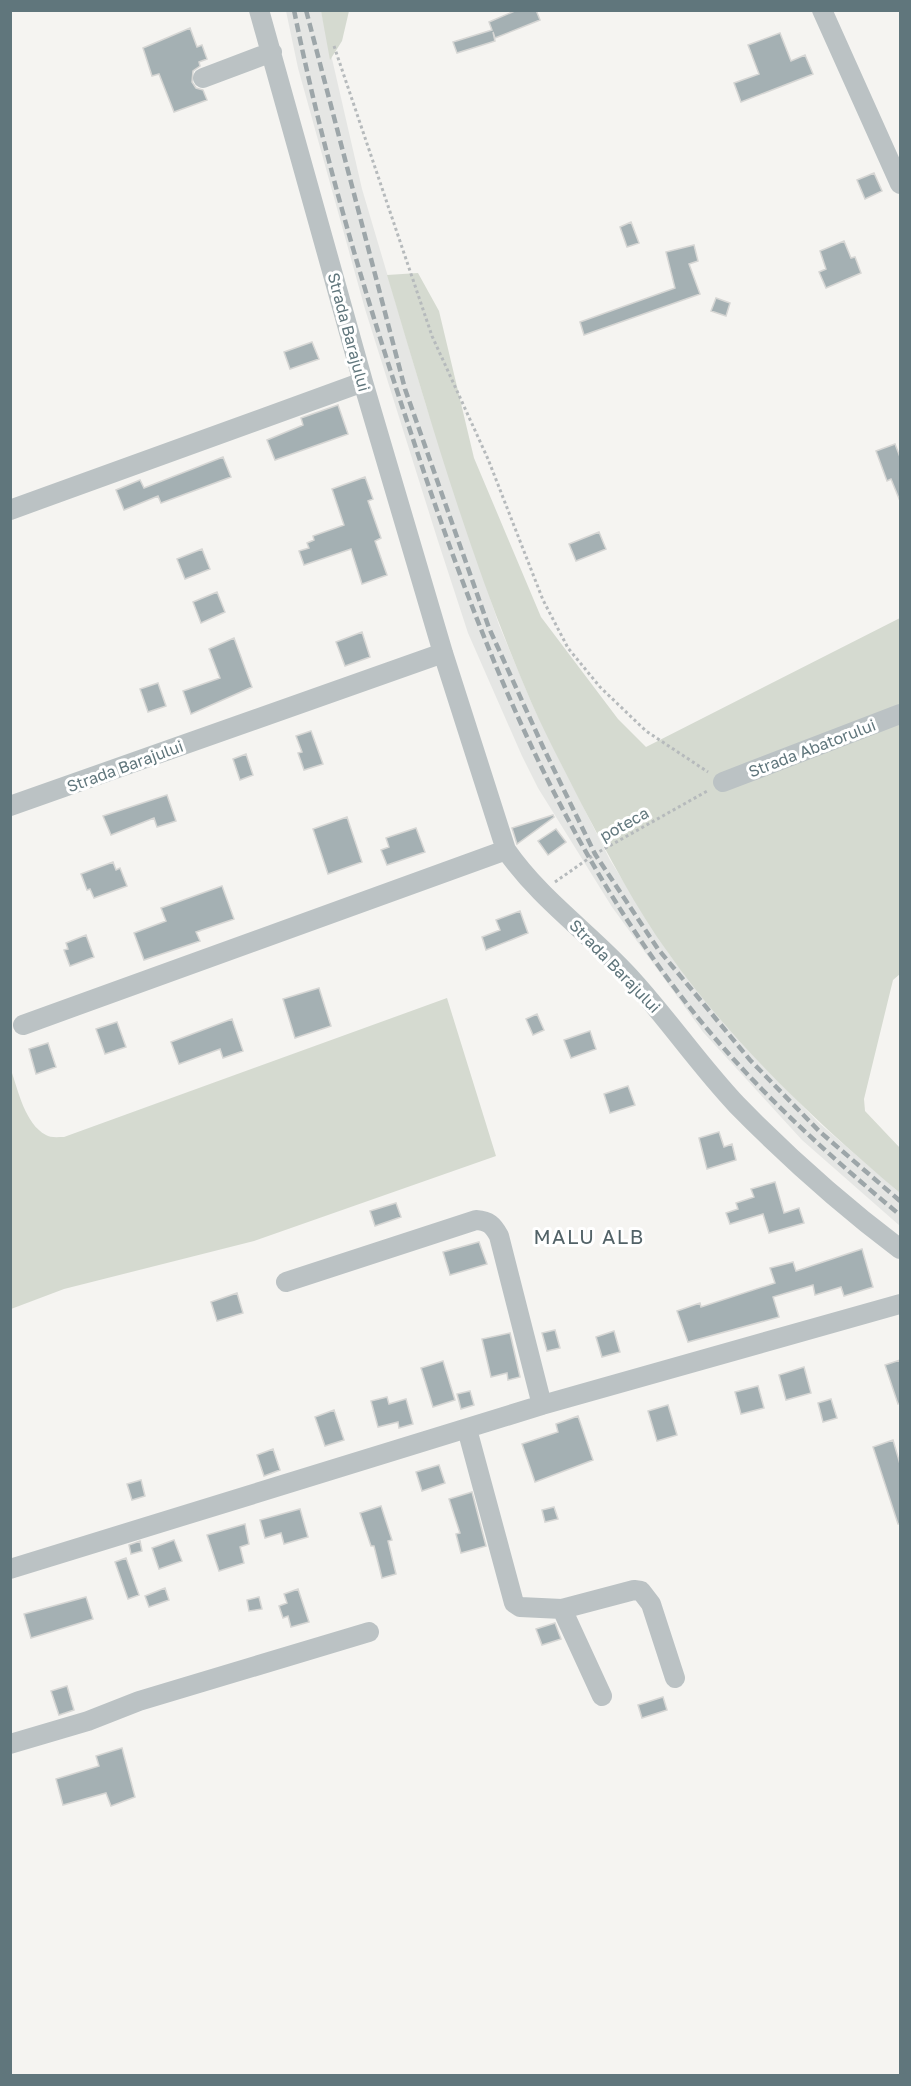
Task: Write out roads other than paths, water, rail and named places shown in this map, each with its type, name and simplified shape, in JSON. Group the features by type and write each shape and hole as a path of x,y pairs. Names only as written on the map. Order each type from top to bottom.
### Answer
{"street":[{"name":"Strada Barajului","path":"259,10 363,382 443,653 506,850 524,876 635,982 736,1103 775,1142 871,1227 900,1249"},
{"path":"822,10 899,175"},
{"path":"203,78 272,52"},
{"path":"10,510 363,382"},
{"name":"Strada Barajului","path":"10,806 443,653"},
{"name":"Strada Abatorului","path":"723,782 900,714"},
{"path":"23,1025 506,850"},
{"path":"286,1282 476,1220 486,1221 493,1225 499,1236 542,1405"},
{"path":"10,1569 542,1405 900,1304"},
{"path":"467,1429 514,1603 520,1607 562,1609 634,1590 641,1591 651,1604 675,1678"},
{"path":"562,1609 602,1696"},
{"path":"10,1744 88,1721 139,1701 369,1632"}],"railway":[{"path":"294,10 317,115 345,219 375,322 433,500 489,649 554,793 592,862 634,930 704,1026 756,1084 812,1138 900,1215"},
{"path":"306,10 405,389 489,628 595,854 658,949 750,1060 819,1131 900,1201"}],"district":[{"name":"MALU ALB","path":"589,1237"}]}
